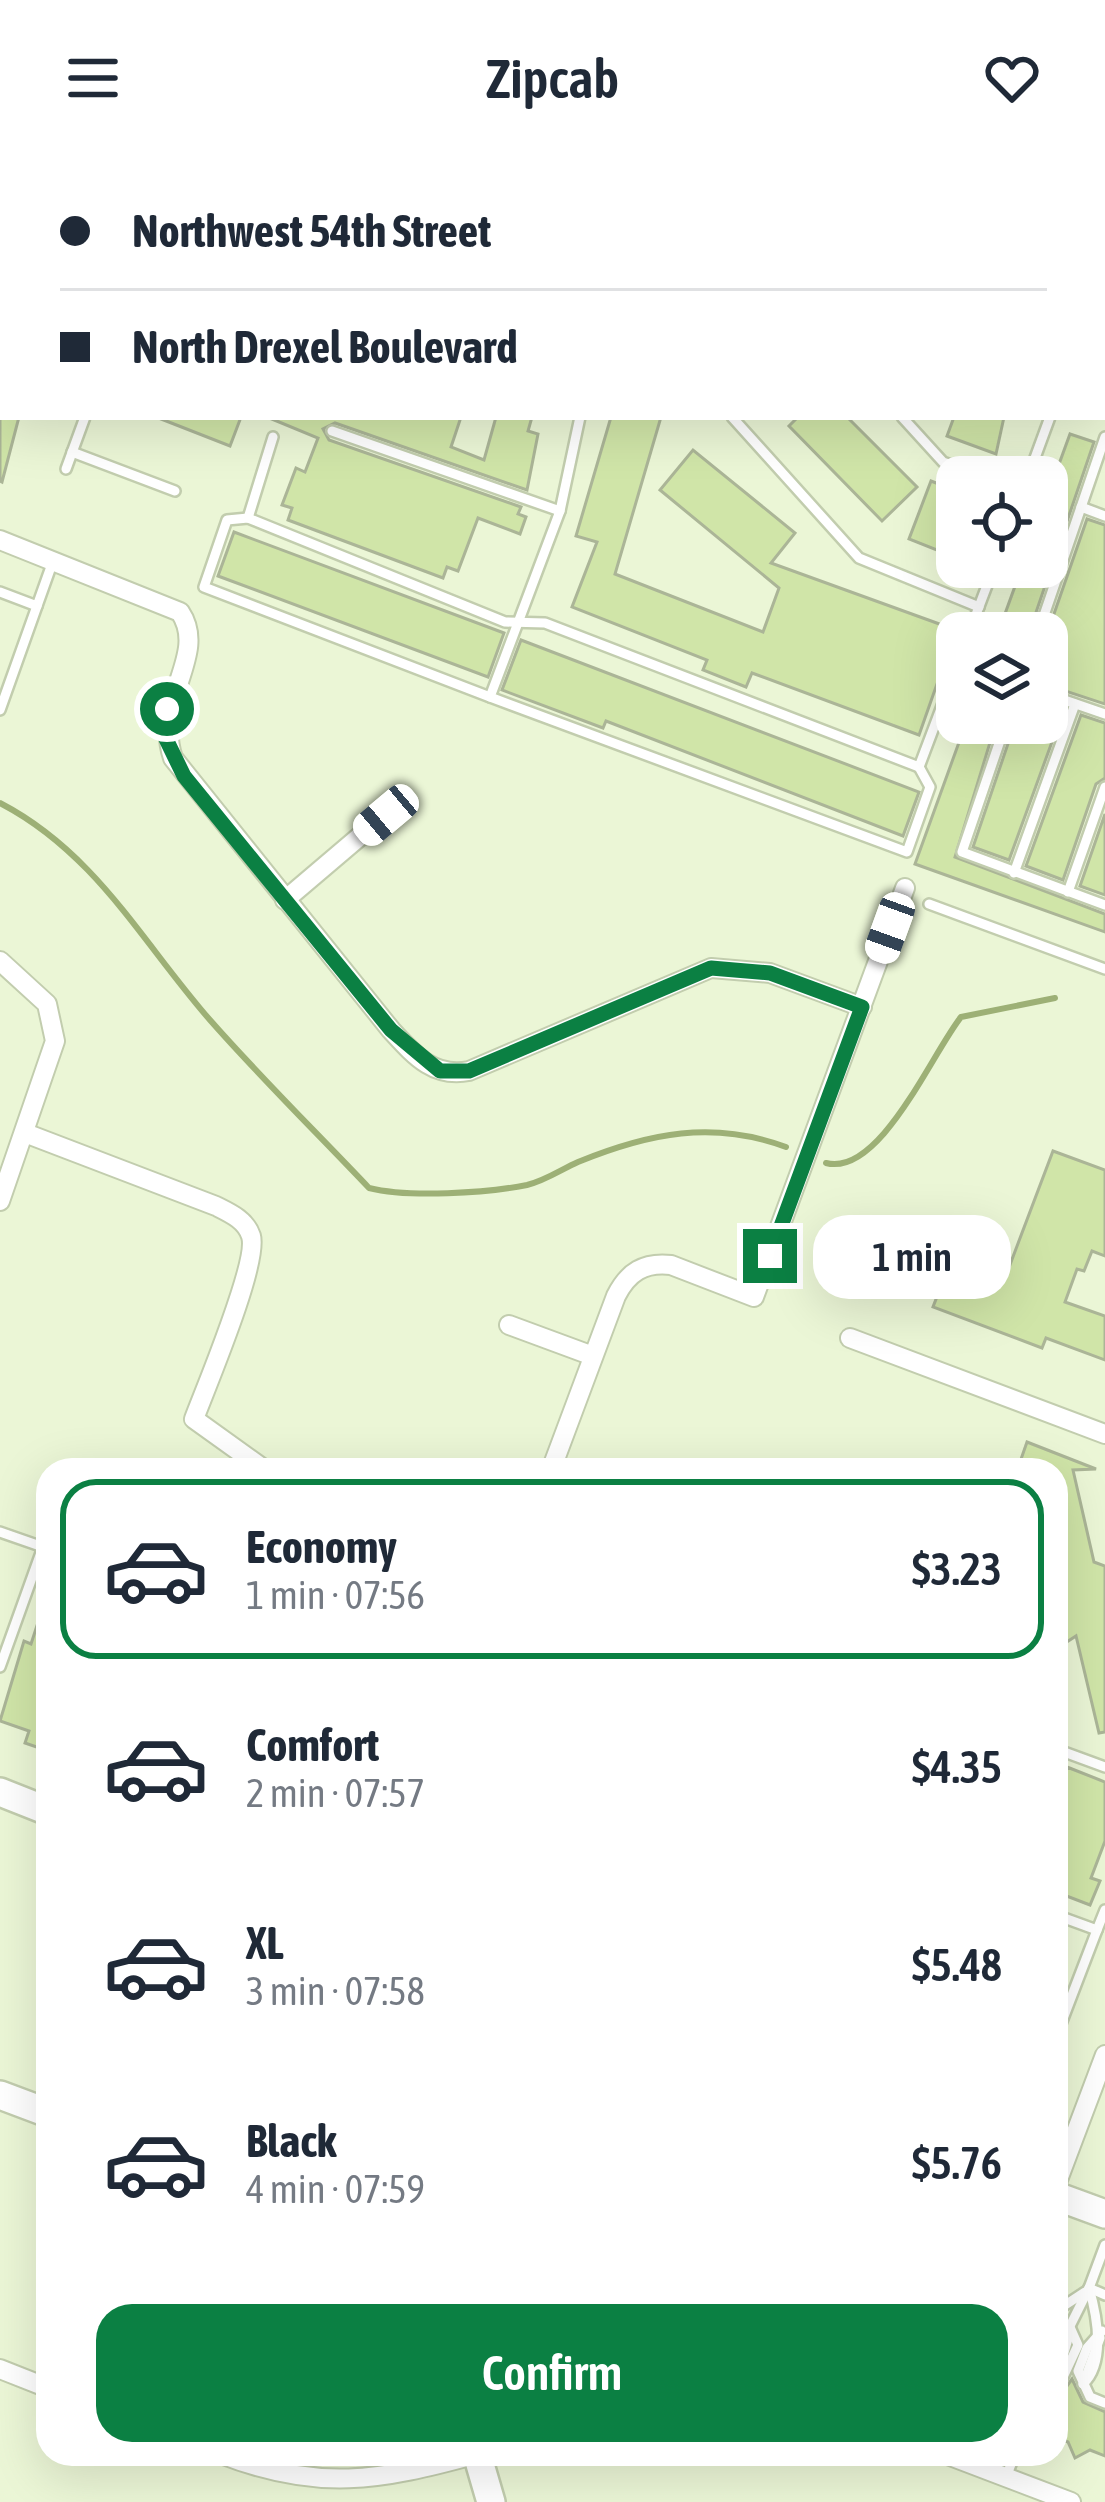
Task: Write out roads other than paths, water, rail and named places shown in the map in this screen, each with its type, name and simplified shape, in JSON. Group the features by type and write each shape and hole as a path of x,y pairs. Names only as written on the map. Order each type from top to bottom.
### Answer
{"main road":[{"path":"0,1792 36,1806"},
{"path":"0,2095 36,2108"},
{"path":"1068,2200 1105,2214"},
{"path":"480,2466 491,2502"}],"street":[{"path":"0,540 180,612 191,638 165,724 173,758 391,1030 440,1071 469,1071 711,968 770,973 862,1007"},
{"path":"285,901 386,815"},
{"path":"555,1458 622,1284 643,1266 671,1265 754,1297 905,888"},
{"path":"0,961 47,1004 55,1021 49,1066 0,1201"},
{"path":"25,1133 216,1206 244,1224 251,1235 250,1263 194,1419 248,1458"},
{"path":"509,1325 593,1356"},
{"path":"850,1338 1105,1434"},
{"path":"1068,2153 1105,2055"},
{"path":"0,2369 36,2383"},
{"path":"255,2466 332,2482 384,2478 430,2466"},
{"path":"976,2466 1071,2502"}],"lane":[{"path":"67,469 84,420"},
{"path":"490,697 560,511 579,420"},
{"path":"735,420 859,558 979,608"},
{"path":"905,420 938,456"},
{"path":"1036,456 1049,420"},
{"path":"332,431 560,511"},
{"path":"248,518 273,437"},
{"path":"1045,612 1101,461 1105,437"},
{"path":"72,452 175,491"},
{"path":"1081,507 1105,516"},
{"path":"248,518 518,625 545,623 919,767 930,787 907,852 204,587 226,520 248,518"},
{"path":"0,710 53,561"},
{"path":"978,612 986,588"},
{"path":"0,592 37,606"},
{"path":"1068,701 1105,714"},
{"path":"1014,873 1076,704"},
{"path":"919,767 936,722"},
{"path":"999,744 962,852 1105,905"},
{"path":"1068,892 1105,787"},
{"path":"929,904 1105,969"},
{"path":"0,1532 36,1545"},
{"path":"0,1667 36,1567"},
{"path":"1068,1753 1105,1767"},
{"path":"1068,2006 1105,1910"},
{"path":"1068,1919 1097,1930"},
{"path":"1068,2330 1105,2245"},
{"path":"1089,2288 1105,2294"},
{"path":"1068,2303 1089,2288"},
{"path":"1083,2384 1095,2377 1104,2355 1089,2288"},
{"path":"1068,2335 1070,2327"},
{"path":"1068,2366 1078,2344 1070,2327"},
{"path":"1102,2331 1087,2348 1078,2371 1090,2397 1105,2404"},
{"path":"1006,2478 1010,2466"}],"waterway":[{"path":"0,803 34,823 90,873 210,1020 369,1188 448,1193 527,1185 604,1152 681,1134 733,1134 786,1147"},
{"path":"826,1163 846,1162 885,1132 961,1017 1055,998"}]}
